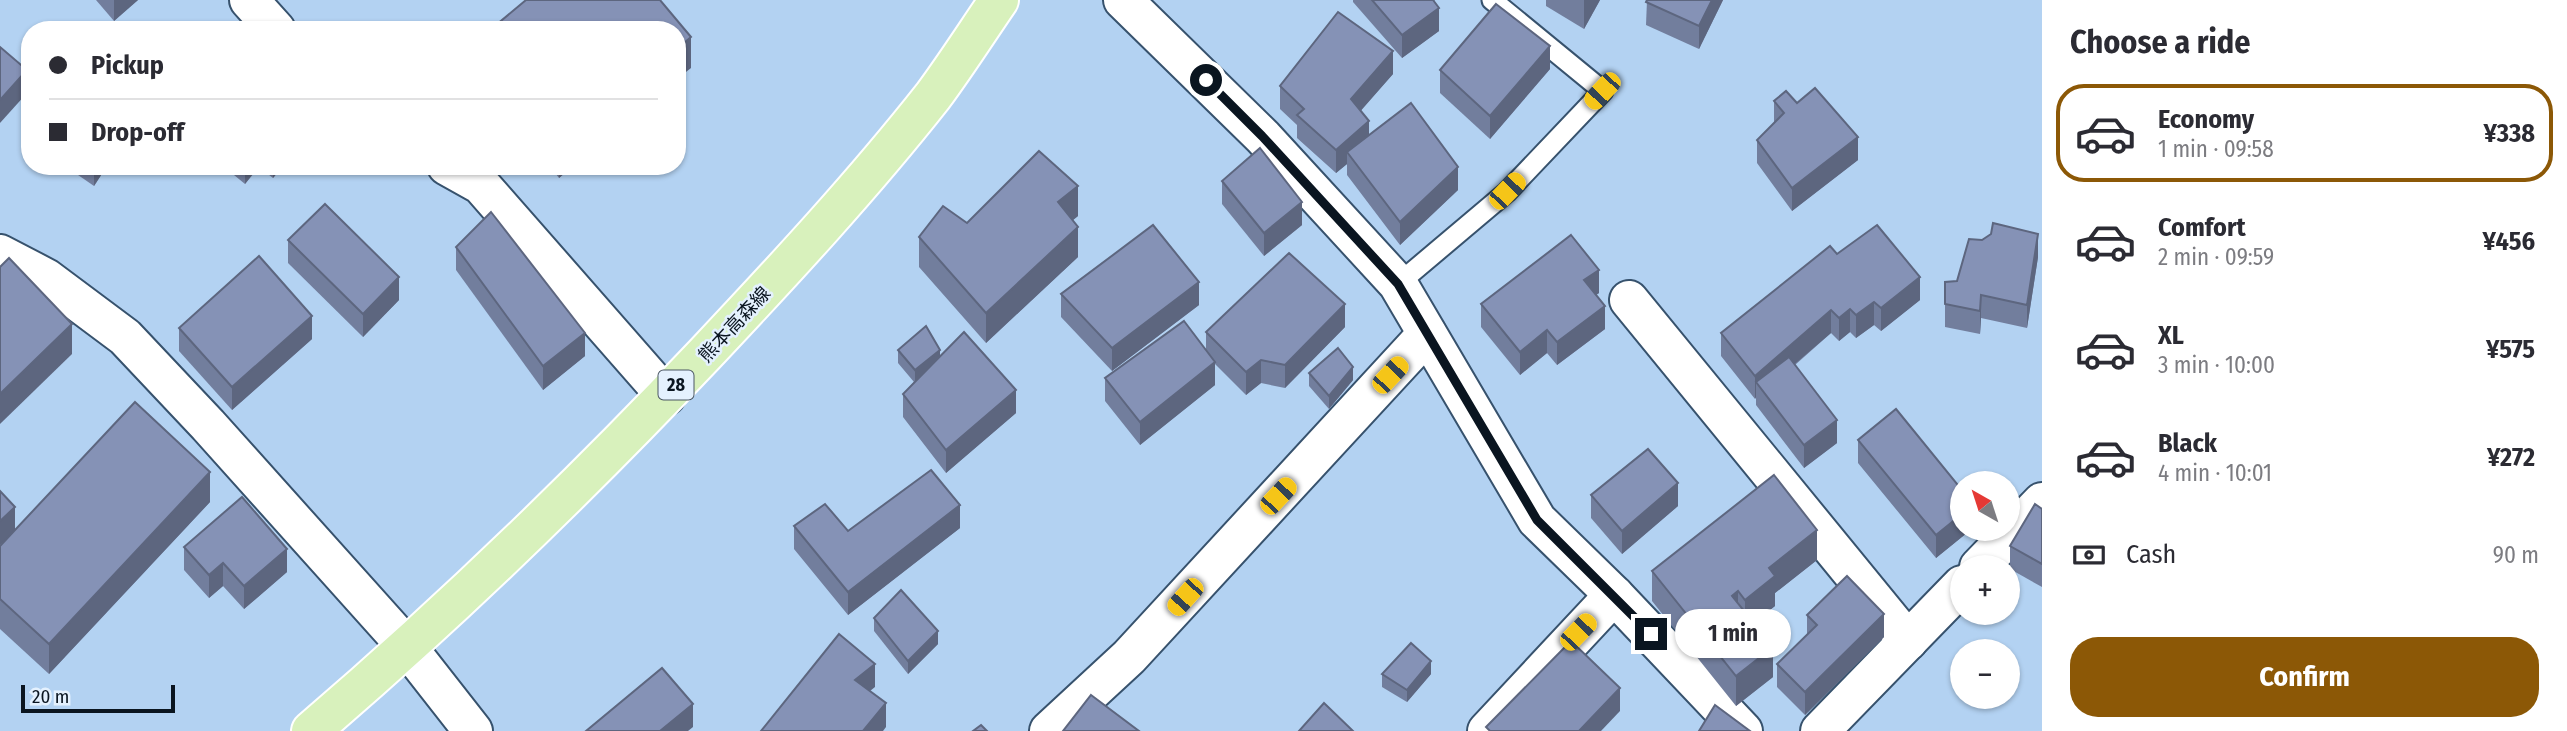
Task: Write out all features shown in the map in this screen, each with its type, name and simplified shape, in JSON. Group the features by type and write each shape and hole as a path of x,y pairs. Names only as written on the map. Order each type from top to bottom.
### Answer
{"main road":[{"name":"熊本高森線","path":"311,731 408,648 537,526 666,396 809,244 934,94 999,0"}],"street":[{"path":"249,0 268,21"},
{"path":"1123,0 1262,136 1398,284 1537,520 1614,595 1743,731"},
{"path":"462,175 481,186 666,396"},
{"path":"0,254 46,278 125,337 208,425 408,648 473,731"},
{"path":"1629,300 1908,641"},
{"path":"1049,731 1129,657 1427,334"},
{"path":"1991,555 2042,502"},
{"path":"1487,731 1614,595"},
{"path":"1820,731 1950,597"}],"lane":[{"path":"1398,284 1507,191 1602,91 1492,0"}],"building":[{"path":"526,0 660,0 678,21 501,21"},
{"path":"1372,0 1433,0 1439,8 1402,35"},
{"path":"1712,0 1699,26 1646,2"},
{"path":"1496,4 1550,46 1490,116 1440,70"},
{"path":"1338,12 1393,51 1351,99 1369,121 1336,150 1297,115 1304,109 1280,86"},
{"path":"0,47 21,65 21,77 0,100"},
{"path":"1815,88 1858,137 1792,188 1757,140 1784,113 1774,101 1786,91 1797,103"},
{"path":"1411,103 1458,167 1400,222 1347,152"},
{"path":"1260,148 1302,202 1264,233 1222,181"},
{"path":"1039,151 1078,186 1058,202 1078,227 986,313 919,237 943,206 967,223"},
{"path":"325,204 399,277 363,314 288,240"},
{"path":"491,212 585,333 543,366 456,247"},
{"path":"1993,223 2038,234 2027,305 1981,295 1980,311 1945,304 1945,282 1957,281 1969,239 1982,240 1991,234"},
{"path":"1153,225 1199,282 1112,348 1061,294"},
{"path":"1877,225 1920,277 1881,308 1874,302 1856,315 1850,309 1839,318 1831,310 1755,376 1721,333 1830,246 1837,254"},
{"path":"1571,235 1599,270 1584,280 1605,306 1557,342 1547,330 1520,352 1481,304"},
{"path":"1289,253 1345,304 1285,365 1261,360 1246,372 1206,332"},
{"path":"259,256 312,316 232,387 179,328"},
{"path":"9,258 72,324 0,394 0,267"},
{"path":"1184,321 1215,362 1140,422 1105,378"},
{"path":"926,326 940,350 915,370 898,350"},
{"path":"964,332 1016,390 946,450 903,394"},
{"path":"1338,348 1353,367 1329,396 1309,373"},
{"path":"1789,357 1837,420 1804,445 1756,382"},
{"path":"135,402 210,472 49,644 0,599 0,546"},
{"path":"1896,409 1950,475 1950,524 1936,535 1858,440"},
{"path":"1648,449 1678,483 1622,531 1591,495"},
{"path":"931,470 960,505 848,592 794,526 825,504 848,531"},
{"path":"1774,475 1817,530 1769,568 1775,576 1745,600 1738,591 1732,596 1773,647 1736,676 1652,571"},
{"path":"0,491 15,507 0,521"},
{"path":"242,497 287,549 244,586 223,563 209,575 184,547"},
{"path":"2035,504 2042,509 2042,564 2010,546 2013,541 2020,541 2020,529"},
{"path":"1847,576 1884,614 1805,692 1777,664 1817,625 1807,615"},
{"path":"901,590 938,631 908,661 874,618"},
{"path":"839,634 875,664 855,680 886,703 863,731 761,731"},
{"path":"1571,641 1620,688 1579,731 1490,731 1486,727"},
{"path":"1411,643 1431,661 1407,690 1382,674"},
{"path":"662,668 693,704 660,731 586,731"},
{"path":"1091,695 1139,731 1063,731"},
{"path":"1324,703 1353,731 1299,731"},
{"path":"1715,705 1750,731 1699,731"},
{"path":"981,725 987,731 973,731"}],"route":[{"path":"1206,80 1262,136 1398,284 1537,520 1651,634"}]}
